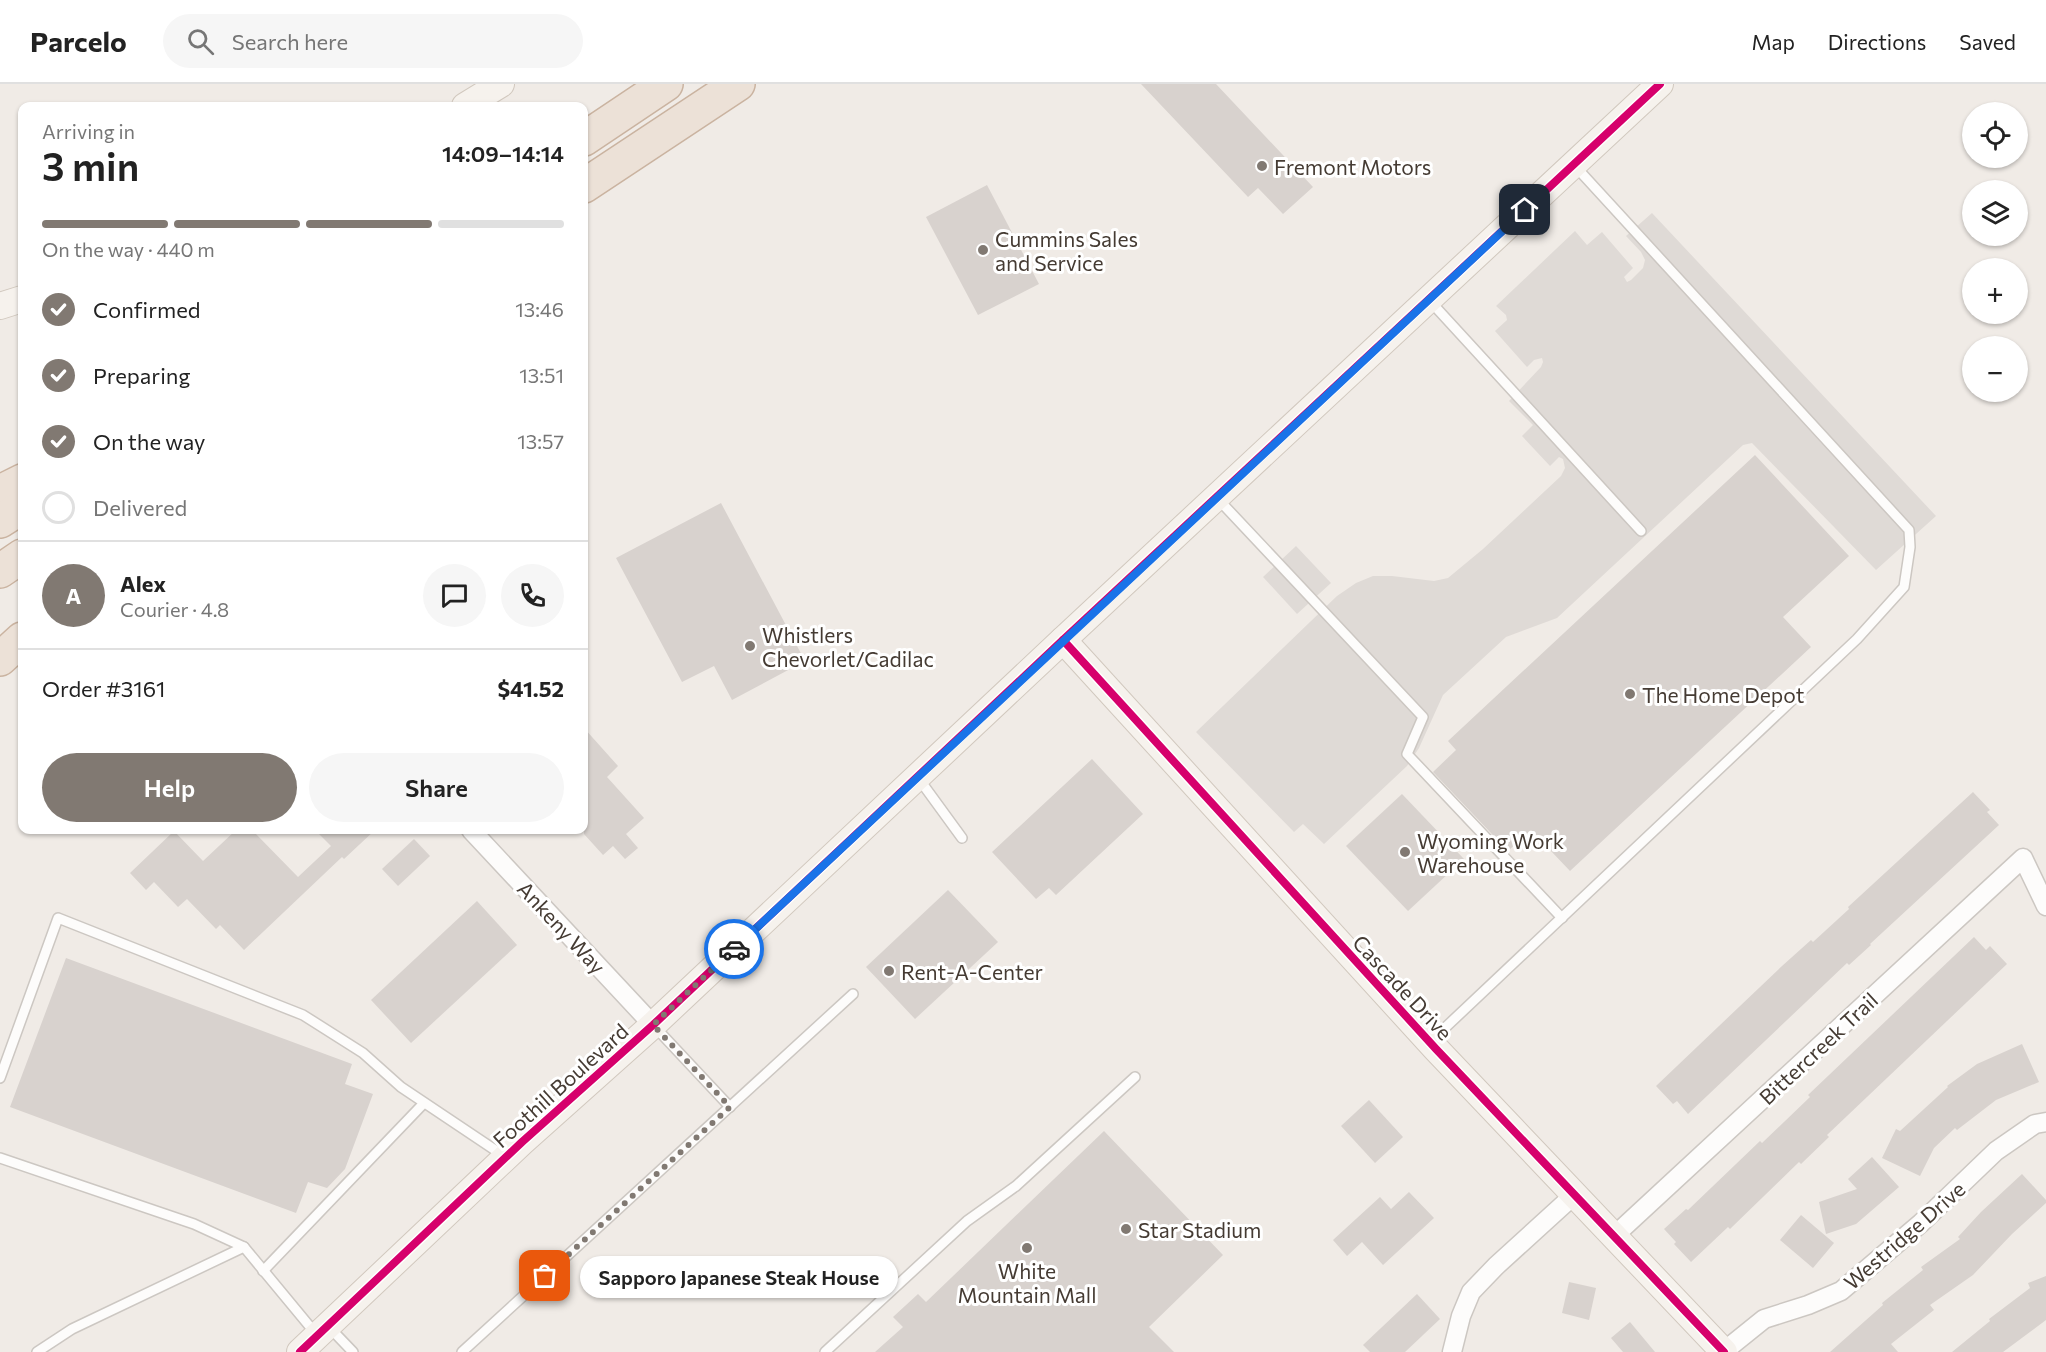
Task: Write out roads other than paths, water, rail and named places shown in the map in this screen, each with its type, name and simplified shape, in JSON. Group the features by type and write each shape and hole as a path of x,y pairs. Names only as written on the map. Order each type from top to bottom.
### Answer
{"highway":[{"path":"588,136 666,84"},
{"path":"588,184 738,84"},
{"path":"0,492 18,483"},
{"path":"0,521 18,510"},
{"path":"0,571 18,559"},
{"path":"0,659 18,643"}],"street":[{"path":"472,102 501,84"},
{"name":"Foothill Boulevard","path":"314,1342 506,1158 653,1025 1660,84"},
{"path":"0,306 18,300"},
{"name":"Cascade Drive","path":"1063,640 1429,1042 1724,1352"},
{"name":"Ankeny Way","path":"475,834 653,1025"},
{"name":"Bittercreek Trail","path":"1613,1237 2023,858 2046,906"},
{"name":"Westridge Drive","path":"1724,1352 1764,1319 1808,1305 1841,1291 1921,1223 1996,1151 2035,1124 2046,1122"},
{"path":"1452,1352 1461,1316 1471,1292 1574,1195"}],"lane":[{"path":"1429,1042 1857,639 1904,587 1910,547 1909,530 1574,165"},
{"path":"1429,300 1641,531"},
{"path":"1216,498 1423,717 1407,754 1562,918"},
{"path":"917,777 962,838"},
{"path":"0,1078 58,918 303,1015 363,1053 401,1087 506,1158"},
{"path":"462,1352 853,994"},
{"path":"653,1025 730,1107"},
{"path":"825,1352 967,1221 1016,1186 1135,1077"},
{"path":"263,1271 424,1103"},
{"path":"0,1158 194,1224 244,1247 314,1342 353,1352"},
{"path":"37,1352 72,1329 244,1247"}],"place":[{"name":"Fremont Motors","path":"1262,166"},
{"name":"Cummins Sales and Service","path":"983,250"},
{"name":"Whistlers Chevorlet/Cadilac","path":"750,646"},
{"name":"The Home Depot","path":"1630,694"},
{"name":"Wyoming Work Warehouse","path":"1405,852"},
{"name":"Rent-A-Center","path":"889,971"},
{"name":"Star Stadium","path":"1126,1229"},
{"name":"White Mountain Mall","path":"1027,1248"},
{"name":"Sapporo Japanese Steak House","path":"545,1276"}]}
